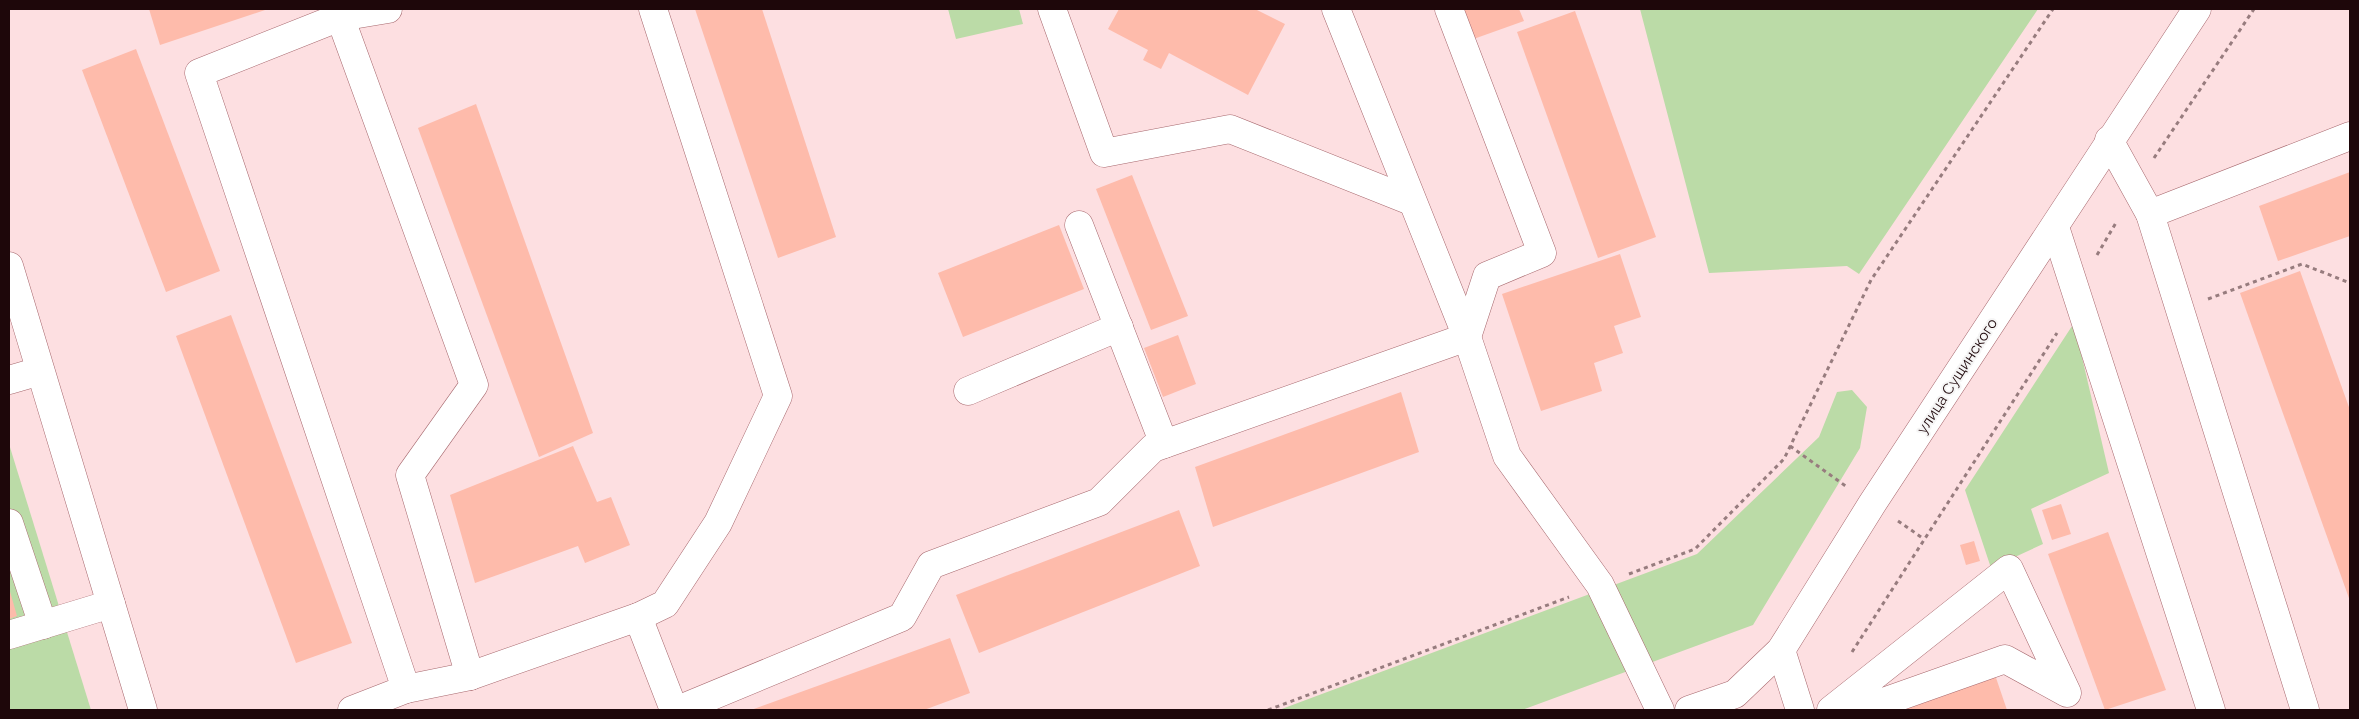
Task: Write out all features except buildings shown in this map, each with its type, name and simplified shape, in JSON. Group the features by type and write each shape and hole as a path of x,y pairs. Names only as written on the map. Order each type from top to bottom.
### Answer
{"street":[{"path":"388,9 340,17 198,73 406,688"},
{"path":"352,710 406,688 470,676 638,617 665,604 718,523 778,396 653,9"},
{"path":"1052,9 1104,153 1230,129 1411,201"},
{"path":"1336,9 1411,201 1467,337 1508,456 1600,585 1660,710"},
{"path":"1449,9 1542,253 1487,276 1467,337"},
{"name":"улица Сущинского","path":"1689,710 1735,694 1781,650 1872,504 2055,227 2109,140 2197,9"},
{"path":"340,17 474,385 410,475 470,676"},
{"path":"2150,214 2350,136"},
{"path":"2109,140 2150,214 2305,710"},
{"path":"1079,225 1164,444"},
{"path":"2055,227 2211,710"},
{"path":"9,266 143,710"},
{"path":"968,391 1118,327"},
{"path":"678,710 902,617 931,565 1099,502 1153,448 1467,337"},
{"path":"9,380 40,371"},
{"path":"9,523 43,625"},
{"path":"1831,710 2009,568 2066,693 2005,658 1861,710"},
{"path":"9,635 111,604"},
{"path":"638,617 674,710"},
{"path":"1781,650 1800,710"}],"path":[{"path":"1268,710 1695,549 1784,458 1871,280 2053,9"},
{"path":"1849,656 2068,316 2078,295 2083,278 2126,207 2134,186 2254,9"},
{"path":"2180,310 2302,264 2350,284"}],"green space":[{"path":"948,9 1019,9 1023,24 956,39"},
{"path":"1640,9 2038,9 1859,274 1847,266 1709,273"},
{"path":"2074,323 2109,473 2031,509 2043,544 1991,568 1965,490"},
{"path":"1852,390 1867,407 1860,448 1753,625 1522,710 1279,710 1697,554 1819,437 1837,392"},
{"path":"9,444 91,710 9,710"}]}
